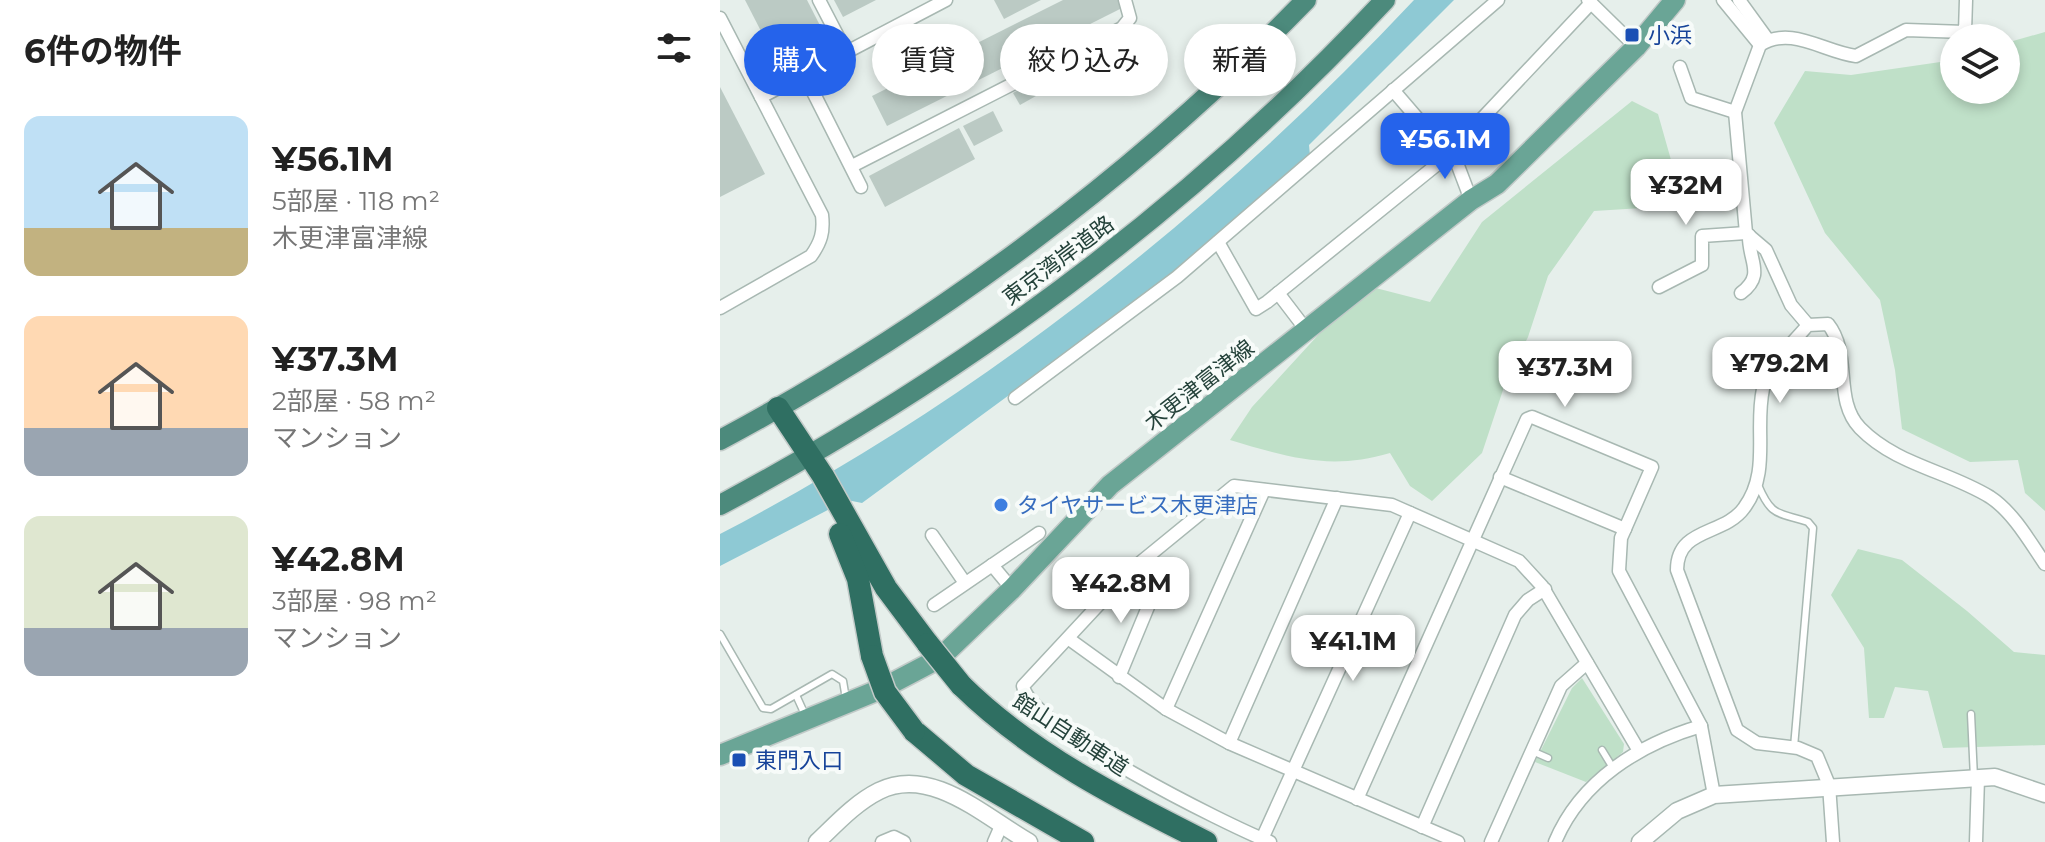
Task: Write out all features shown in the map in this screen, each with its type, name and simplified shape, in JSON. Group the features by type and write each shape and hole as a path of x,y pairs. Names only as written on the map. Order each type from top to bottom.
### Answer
{"highway":[{"name":"東京湾岸道路","path":"720,440 778,408 948,301 1071,210 1176,123 1306,0"},
{"name":"東京湾岸道路","path":"720,505 812,469 1109,253 1276,109 1385,0"},
{"path":"778,408 839,519 858,579 872,656 885,692 914,731 978,783 1083,842"},
{"name":"館山自動車道","path":"839,519 886,588 961,685 1004,723 1044,752 1109,791 1206,842"}],"main road":[{"name":"木更津富津線","path":"720,755 846,703 940,658 1012,589 1110,485 1471,200 1497,184 1636,47 1675,0"}],"street":[{"path":"819,0 831,24"},
{"path":"856,47 946,0"},
{"path":"852,166 1122,28 1130,18 1125,0"},
{"path":"1015,398 1218,242 1498,0"},
{"path":"1723,0 1764,43"},
{"path":"1739,0 1764,43"},
{"path":"1764,43 1796,37 1856,56 1868,53 1896,33 1906,30 1965,32 1966,0"},
{"path":"1218,242 1256,309 1450,152 1589,2 1636,47"},
{"path":"720,18 822,215 821,242 811,256 720,308"},
{"path":"1741,293 1753,284 1755,274 1735,112 1738,94 1764,43"},
{"path":"1680,67 1691,98 1735,112"},
{"path":"1393,90 1450,152 1471,200"},
{"path":"815,96 861,187"},
{"path":"1659,287 1702,265 1702,236 1748,234 1766,250 1791,305 1808,325"},
{"path":"1278,293 1307,331"},
{"path":"1833,842 1829,785 1823,764 1817,756 1794,748 1757,743 1737,730 1677,570 1677,559 1686,542 1743,511 1758,485 1763,388 1769,373 1808,325 1828,324 1836,336 1849,411 1861,429 1889,453 1994,500 2045,564"},
{"path":"1357,799 1471,540 1527,419 1532,417 1652,467 1625,529 1619,551 1619,571 1701,726 1714,795"},
{"path":"1500,477 1625,529"},
{"path":"1410,513 1266,840 1214,818 1106,757 1054,721 1025,695 1023,686 1130,571 1234,486 1392,505 1519,561 1545,589 1639,751"},
{"path":"1166,709 1264,490"},
{"path":"1229,743 1337,498"},
{"path":"934,605 1039,533"},
{"path":"932,535 965,583"},
{"path":"992,565 1012,589"},
{"path":"1119,677 1155,590 1154,584 1130,571"},
{"path":"1422,827 1515,615 1528,600 1545,589"},
{"path":"1069,639 1166,709 1229,743 1458,842"},
{"path":"1491,842 1561,686 1587,663"},
{"path":"1555,842 1573,811 1613,768 1639,751 1701,726"},
{"path":"1976,778 1976,842"},
{"path":"1640,842 1677,811 1714,795 1829,785 1976,778 2010,779 2045,794"},
{"path":"817,842 858,804 880,791 908,784 938,788 998,834 1029,842"},
{"path":"882,842 894,837 904,842"}],"lane":[{"path":"1758,485 1771,510 1785,518 1808,522 1813,528 1794,748"},
{"path":"720,634 763,708 771,709 832,674 840,676 843,681 846,703"},
{"path":"796,695 807,719"},
{"path":"1971,714 1976,778"},
{"path":"1602,750 1613,768"},
{"path":"1532,751 1548,758"}],"green space":[{"path":"2045,32 2045,511 2025,493 2018,460 1970,462 1902,429 1895,370 1880,300 1825,233 1774,123 1805,71 1851,75 1940,62 1940,104 2020,104 2020,39"},
{"path":"1632,101 1658,114 1673,167 1675,206 1594,211 1548,276 1528,337 1506,381 1482,453 1432,501 1410,486 1390,453 1348,461 1309,460 1230,440 1252,407 1364,285 1430,302 1482,222"},
{"path":"1858,549 1902,560 2014,652 2045,655 2045,745 1943,748 1928,691 1895,687 1884,718 1869,718 1864,648 1831,595"},
{"path":"1582,678 1624,744 1623,752 1586,782 1535,762 1572,688"}],"water":[{"path":"1414,0 1454,0 1309,145 1310,156 1178,271 862,503 847,500 720,566 720,534 817,481 1001,362 1090,296 1175,227 1257,155"}],"building":[{"path":"745,0 807,0 819,24 757,24"},
{"path":"834,0 876,0 843,17"},
{"path":"994,0 1041,0 1004,19"},
{"path":"1063,0 1121,0 1124,7 1090,24 1015,24"},
{"path":"1000,32 1000,69 984,77 984,40"},
{"path":"720,87 765,174 720,197"},
{"path":"872,96 947,96 887,126"},
{"path":"1015,96 1036,96 1020,105"},
{"path":"993,111 1003,131 974,146 963,126"},
{"path":"959,128 975,159 885,207 869,176"}],"place":[{"name":"小浜","path":"1632,35"},
{"name":"タイヤサービス木更津店","path":"1001,505"},
{"name":"東門入口","path":"739,760"}]}
